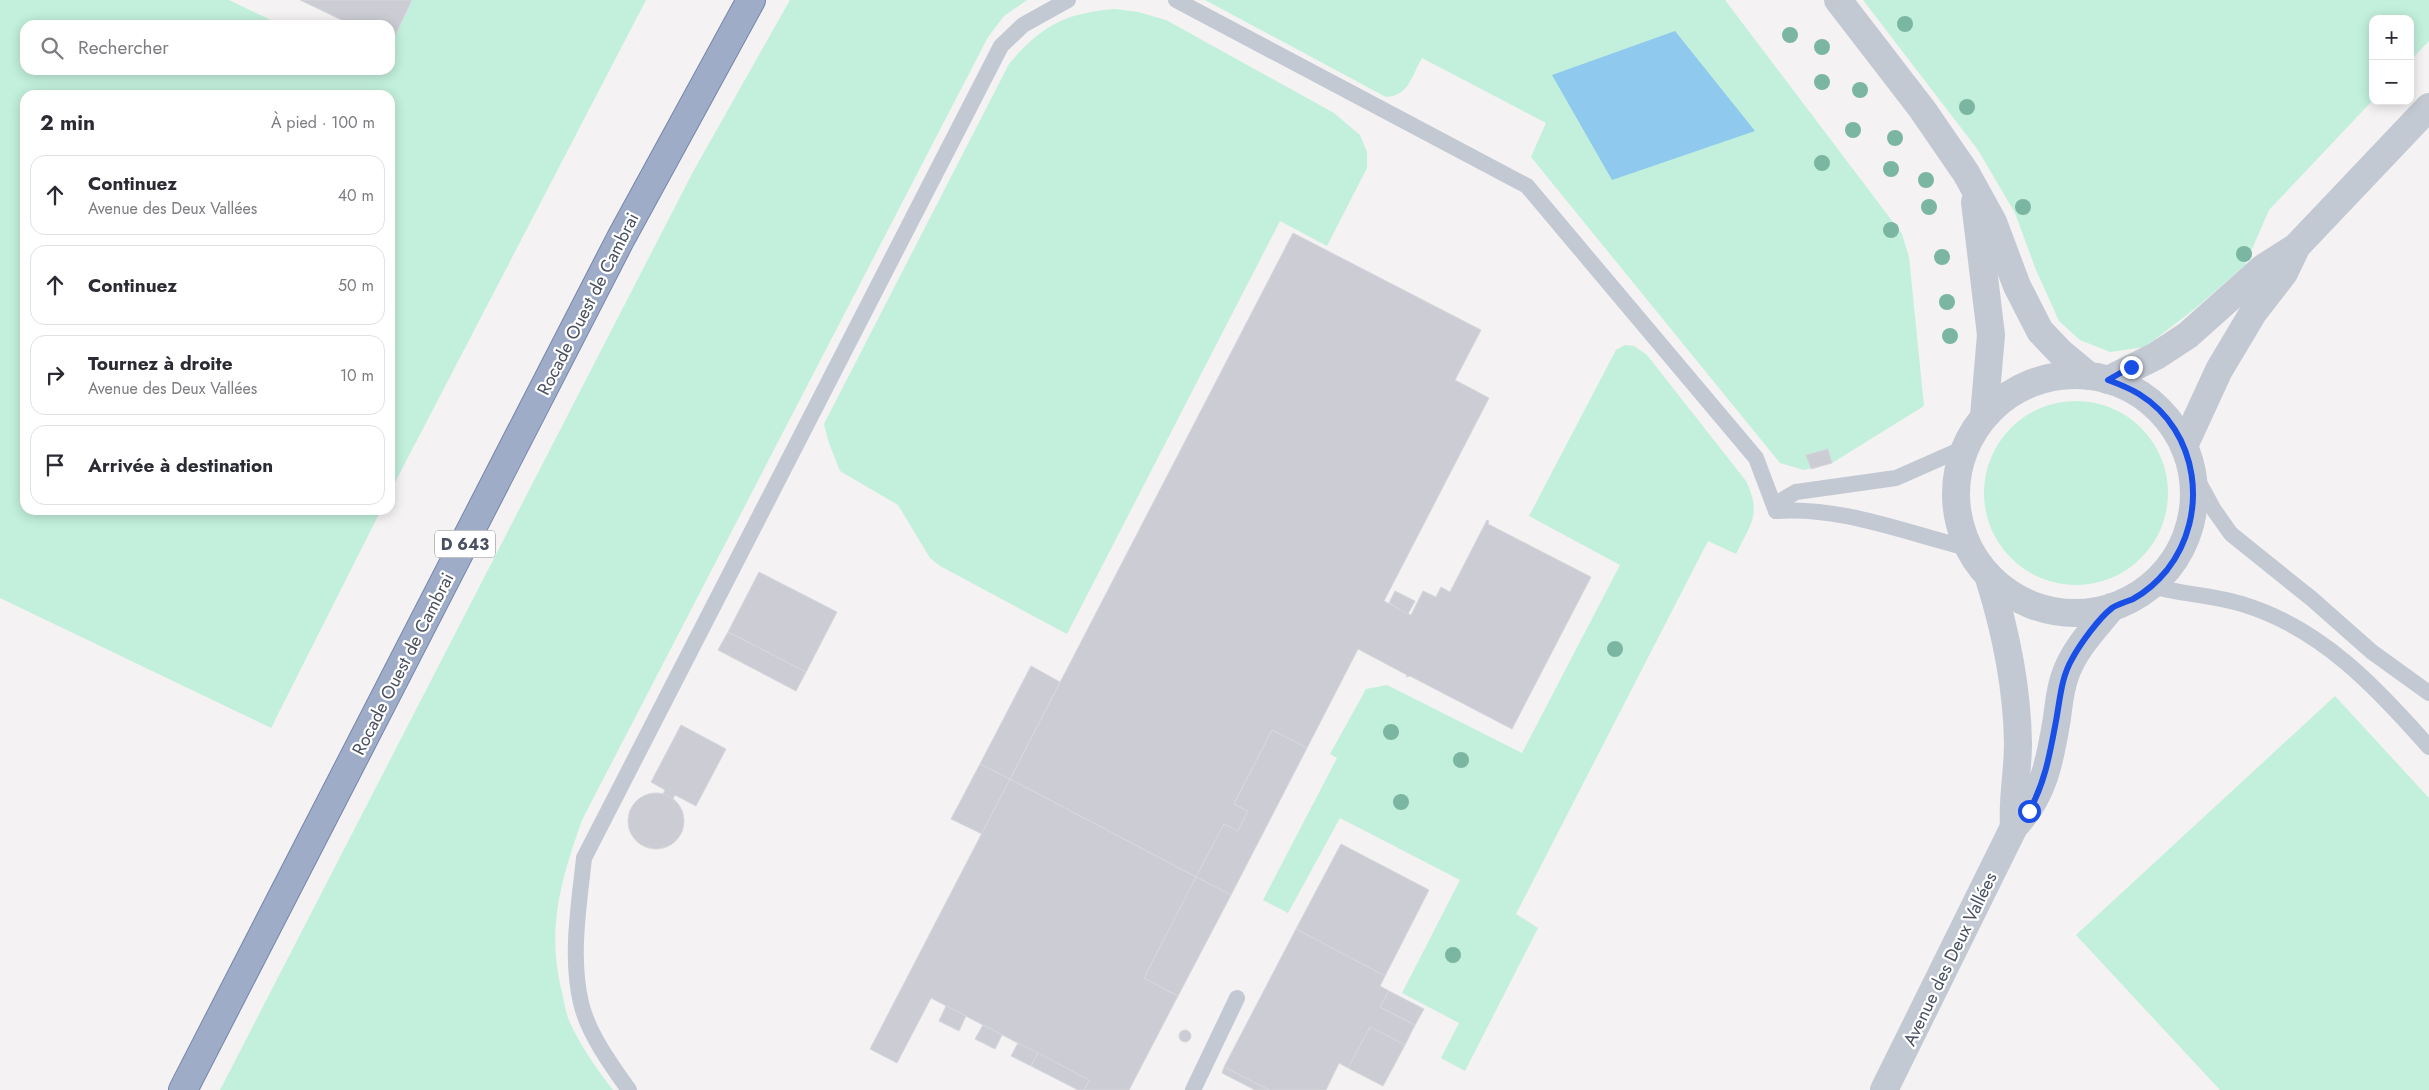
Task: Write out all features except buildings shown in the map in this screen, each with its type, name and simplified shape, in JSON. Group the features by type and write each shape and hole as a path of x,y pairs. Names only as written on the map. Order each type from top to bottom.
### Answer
{"highway":[{"name":"Rocade Ouest de Cambrai","path":"183,1090 621,238 751,0"}],"street":[{"path":"1838,0 1940,134 1976,191 2000,237 2023,300 2040,332 2060,352 2099,378 2140,394 2153,404 2176,431 2188,457 2194,489 2193,511 2188,532 2167,570 2152,586 2133,599 2112,608 2086,613 2060,613 2034,607 2010,595 1989,578 1977,564 1968,548 1959,524 1955,498 1957,473 1964,448 1984,416 2001,400 2021,388 2043,380 2066,375 2099,378 2156,356 2188,335 2264,268 2296,246 2429,108"},
{"path":"1976,191 1977,223 1991,335 1984,416"},
{"path":"2188,457 2216,374 2253,313 2284,273 2296,246"},
{"name":"Avenue des Deux Vallées","path":"1989,578 2007,640 2014,680 2018,740 2013,808 2014,827"},
{"name":"Avenue des Deux Vallées","path":"1884,1090 2014,827 2029,811 2040,792 2066,674 2080,647 2112,608"}],"lane":[{"path":"629,1090 604,1055 582,1004 576,942 584,858 1001,46 1023,25 1068,0"},
{"path":"1176,0 1527,186 1756,458 1776,511"},
{"path":"1776,511 1784,499 1796,492 1896,478 1964,448"},
{"path":"2188,457 2214,510 2231,534 2372,652 2429,693"},
{"path":"1776,511 1792,509 1829,514 1900,529 1968,548"},
{"path":"2152,586 2173,592 2243,604 2262,611 2311,635 2355,670 2429,747"},
{"path":"1193,1090 1237,998"}],"green space":[{"path":"0,0 229,0 271,20 20,20 20,75 395,75 395,36 412,0 646,0 395,482 395,90 20,90 20,515 378,515 271,728 0,598"},
{"path":"790,0 1027,0 1004,16 988,37 582,820 562,884 558,905 555,947 557,969 566,1012 572,1028 588,1056 613,1090 220,1090 694,170"},
{"path":"1205,0 1725,0 1902,234 1909,257 1924,406 1832,463 1804,470 1780,463 1531,157 1546,123 1422,58 1405,89 1394,96 1386,97"},
{"path":"1863,0 2429,0 2429,41 2414,57 2414,15 2369,15 2369,104 2269,210 2245,265 2197,307 2145,347 2110,352 2080,340 2059,321 2036,270 2015,213 1978,150"},
{"path":"1115,9 1138,12 1166,20 1334,113 1360,135 1367,152 1367,168 1327,246 1280,221 1067,634 940,566 930,558 898,505 840,471 824,424 1009,64 1032,40 1055,24 1082,14"},
{"path":"1625,345 1634,346 1647,355 1746,481 1753,502 1753,518 1736,554 1708,541 1516,914 1538,928 1465,1071 1441,1058 1459,1023 1402,993 1460,880 1340,818 1288,913 1263,900 1337,758 1330,754 1366,689 1387,685 1522,753 1620,565 1529,516 1616,350"},
{"path":"2076,401 2094,403 2111,408 2141,428 2161,458 2166,475 2168,493 2166,511 2161,528 2141,558 2111,578 2094,583 2076,585 2058,583 2041,578 2011,558 1991,528 1986,511 1984,493 1986,475 1991,458 2011,428 2041,408 2058,403"},
{"path":"2335,696 2429,798 2429,1090 2220,1090 2076,935"}],"water":[{"path":"1675,31 1755,131 1612,180 1552,75"}],"route":[{"path":"2029,811 2040,792 2046,771 2062,686 2072,659 2112,608 2133,599 2152,586 2167,570 2179,552 2188,532 2193,511 2194,489 2191,468 2184,446 2176,431 2166,417 2140,394 2108,380 2131,367"}]}
